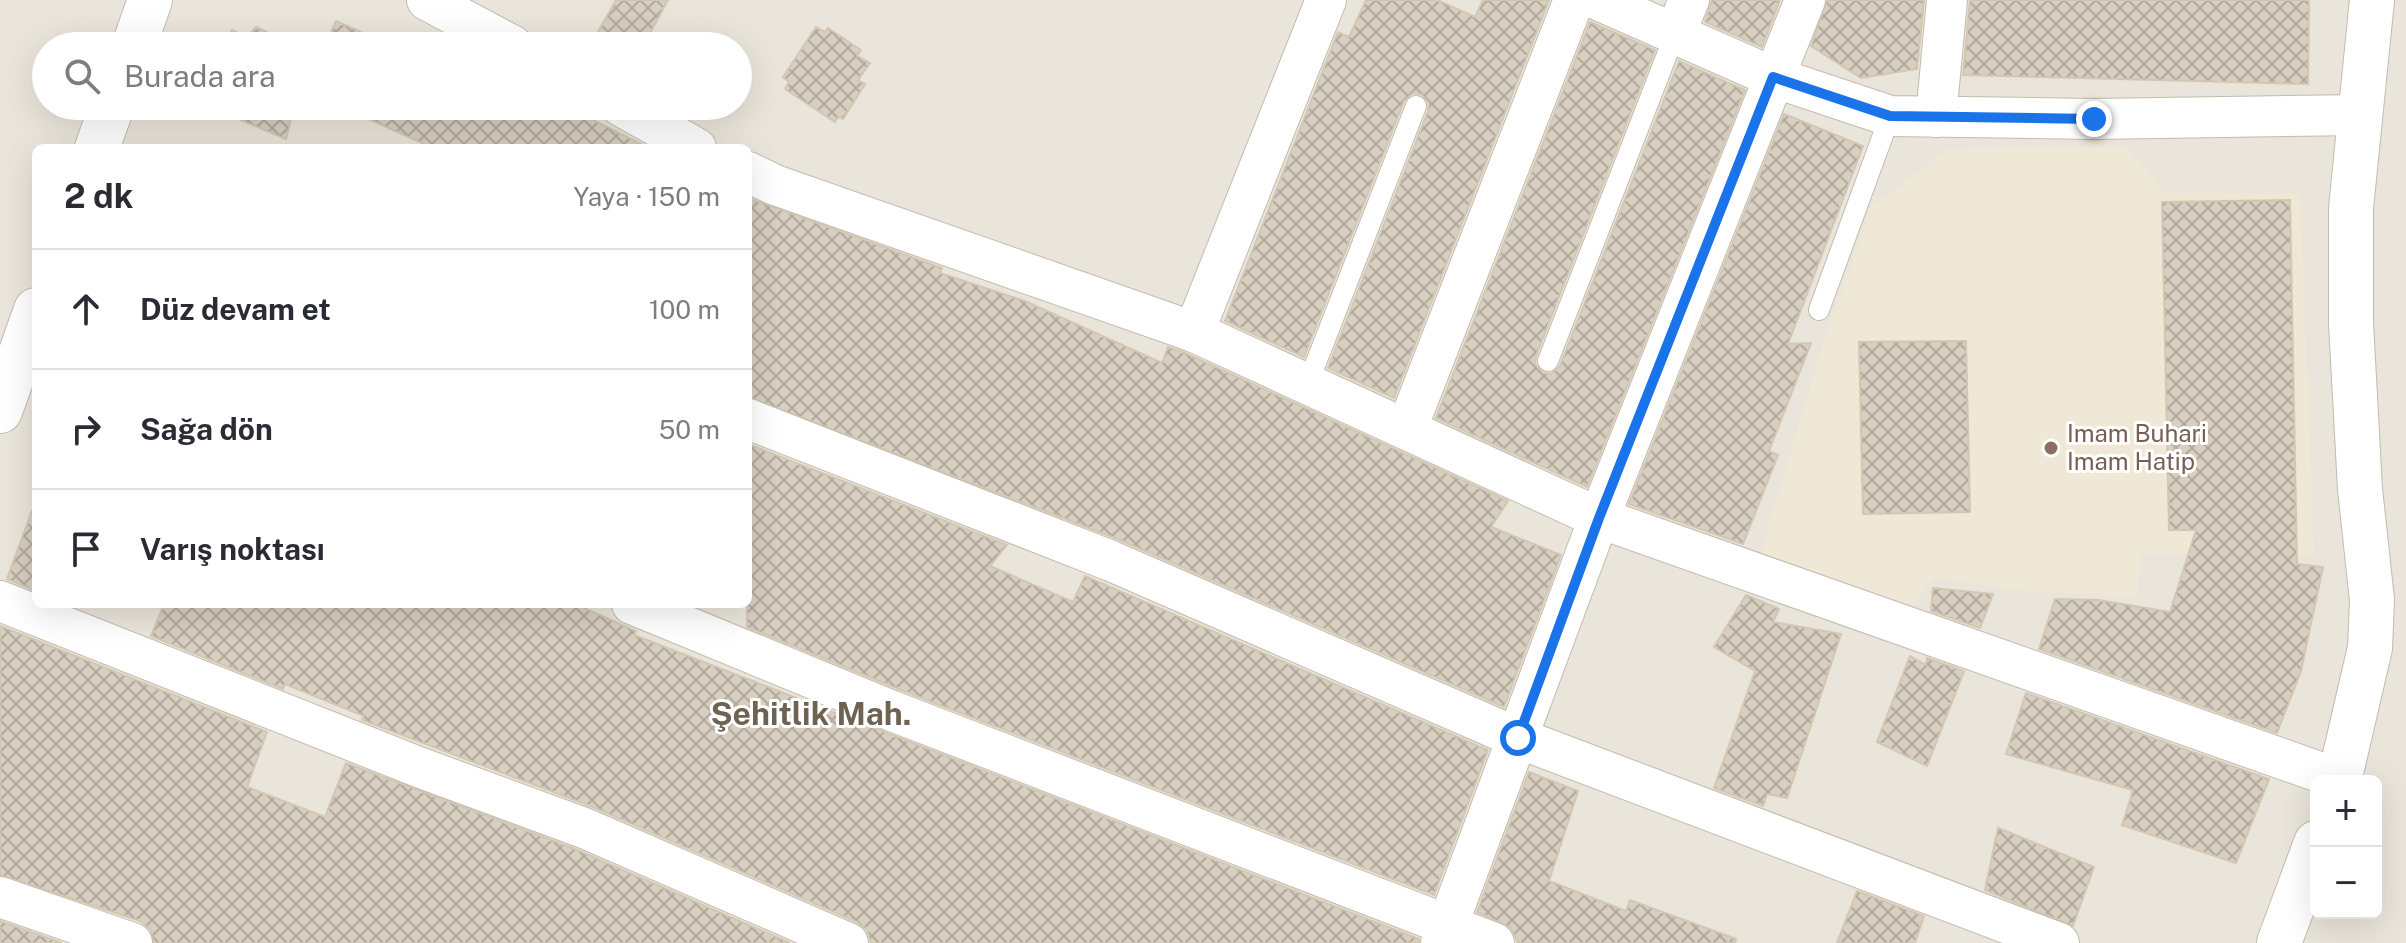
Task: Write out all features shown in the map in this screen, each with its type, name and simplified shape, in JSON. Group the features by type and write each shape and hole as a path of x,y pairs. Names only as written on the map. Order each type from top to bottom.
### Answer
{"street":[{"path":"139,32 150,0"},
{"path":"427,0 487,32"},
{"path":"1194,332 1326,0"},
{"path":"1407,428 1574,0"},
{"path":"1598,0 1682,17 1773,77 1890,116 2360,115"},
{"path":"1445,934 1599,518 1805,0"},
{"path":"1936,117 1947,0"},
{"path":"2340,775 2370,648 2372,600 2360,489 2351,341 2351,208 2372,0"},
{"path":"98,144 107,120"},
{"path":"646,120 689,144"},
{"path":"752,174 775,185 1194,332 1599,518 2325,775"},
{"path":"0,411 27,357 32,331"},
{"path":"752,421 1111,561 1518,738 2059,943"},
{"path":"0,601 462,784 584,828 848,943"},
{"path":"642,608 1445,934 1494,943"},
{"path":"2279,943 2315,847"},
{"path":"0,897 132,943"}],"lane":[{"path":"1548,361 1682,17"},
{"path":"1308,383 1416,106"},
{"path":"1819,310 1890,116"}],"shaded area":[{"path":"0,0 2406,0 2406,943 0,943"},
{"name":"Imam Buhari Imam Hatip","path":"2125,147 2166,193 2300,194 2314,555 2141,555 2137,597 2013,590 1935,577 1902,616 1758,563 1824,341 1872,207 1949,149"}],"building":[{"path":"616,0 668,0 651,32 598,32"},
{"path":"1366,0 1437,0 1475,17 1483,0 1549,0 1394,398 1328,368 1428,111 1429,103 1421,94 1413,93 1404,101 1304,357 1225,321 1338,32 1349,37"},
{"path":"1712,0 1780,0 1762,47 1705,22"},
{"path":"1827,0 1924,0 1917,69 1861,78 1811,46"},
{"path":"1970,0 2309,0 2308,84 1963,75"},
{"path":"336,21 361,32 331,32"},
{"path":"1590,22 1655,50 1536,356 1535,364 1543,373 1551,374 1560,366 1679,61 1745,90 1587,487 1436,418"},
{"path":"816,27 825,32 828,28 861,50 857,56 870,63 858,80 865,84 843,119 838,117 835,122 785,89 789,82 783,77"},
{"path":"1784,114 1863,146 1788,344 1811,343 1769,451 1778,455 1743,544 1629,504"},
{"path":"241,120 291,120 286,139"},
{"path":"371,120 593,120 641,144 424,144"},
{"path":"752,199 942,268 940,273 1025,301 1162,363 1168,347 1185,353 1508,501 1491,527 1561,555 1504,707 1120,540 752,399"},
{"path":"2290,200 2297,564 2323,567 2301,671 2277,733 2039,649 2055,599 2098,600 2170,612 2196,530 2169,530 2162,202"},
{"path":"1966,341 1970,512 1863,514 1859,342"},
{"path":"752,446 1007,545 990,566 1073,602 1085,576 1488,750 1434,895 901,690 747,627 747,608 752,608"},
{"path":"32,511 32,589 7,579"},
{"path":"1933,588 1993,594 1980,628 1931,611"},
{"path":"1746,595 1779,609 1773,622 1841,634 1787,798 1767,794 1763,806 1714,788 1755,671 1714,647"},
{"path":"162,608 584,608 636,631 634,635 1419,939 1419,943 871,943 867,930 857,922 593,807 362,720 364,716 285,684 283,689 151,636"},
{"path":"0,626 267,732 247,787 325,817 346,763 575,849 790,943 154,943 150,929 140,921 0,875"},
{"path":"1910,656 1926,665 1927,658 1964,671 1927,766 1877,742"},
{"path":"2026,693 2269,779 2236,863 2122,825 2133,790 2006,754"},
{"path":"1529,772 1578,791 1549,881 1626,911 1630,900 1736,939 1735,943 1518,943 1511,928 1477,912"},
{"path":"1998,828 2094,867 2073,926 1985,890"},
{"path":"1857,891 1924,916 1915,943 1837,943"},
{"path":"0,921 62,943 0,943"}],"place":[{"name":"Imam Buhari Imam Hatip","path":"2051,448"}],"district":[{"name":"Şehitlik Mah.","path":"811,714"}],"route":[{"path":"1518,738 1599,518 1773,77 1890,116 2094,119"}]}
